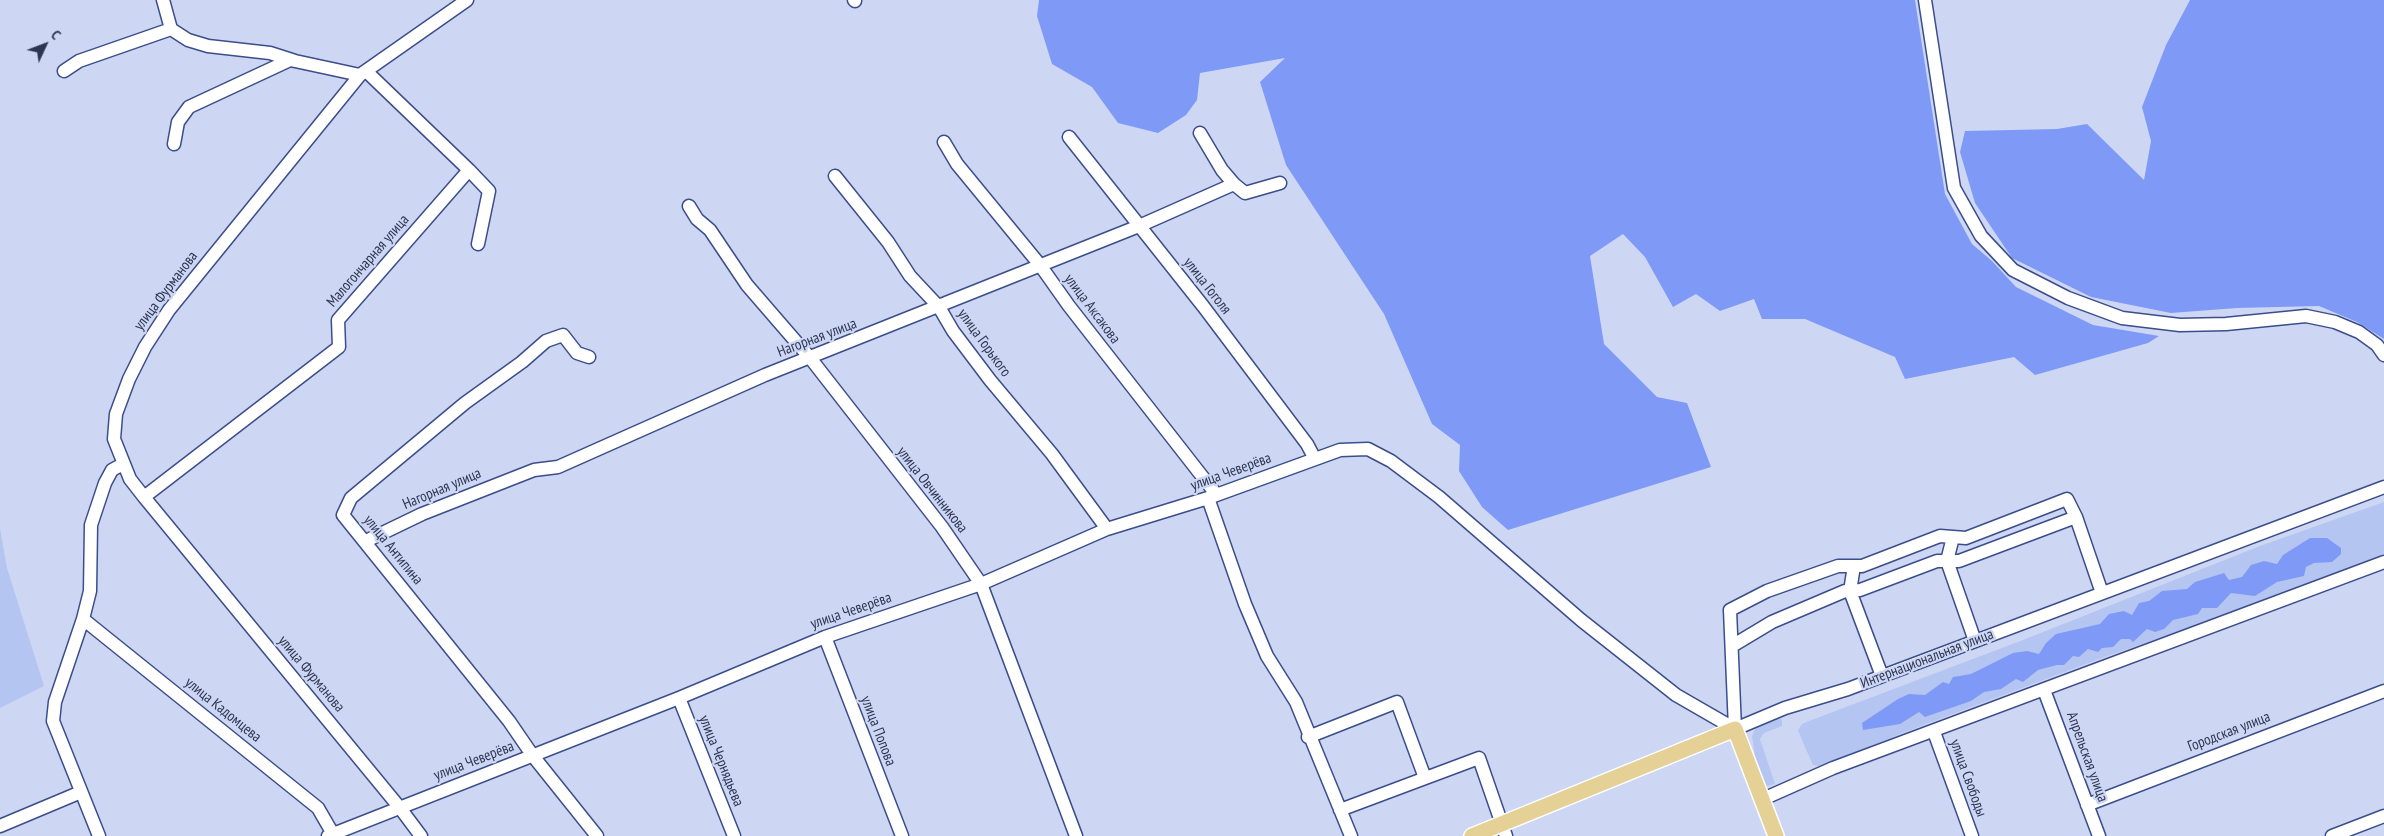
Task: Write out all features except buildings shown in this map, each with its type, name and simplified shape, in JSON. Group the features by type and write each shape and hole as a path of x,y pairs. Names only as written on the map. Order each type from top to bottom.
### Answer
{"main road":[{"path":"1735,729 1776,836"},
{"name":"Интернациональная улица","path":"1472,836 1503,829 1545,807 1735,729"}],"street":[{"path":"163,0 170,29 188,40 208,46 254,50 290,60 363,73 469,170 488,191 478,244"},
{"name":"улица Фурманова","path":"421,836 130,479 114,438 116,414 129,379 145,347 169,310 363,73 467,0"},
{"path":"1925,0 1954,188 1981,236 2013,270 2068,298 2122,318 2180,325 2226,324 2306,316 2335,322 2359,332 2376,345 2384,355"},
{"path":"64,71 79,61 170,29"},
{"path":"174,144 178,122 189,107 290,60"},
{"path":"1200,133 1222,170 1245,193 1280,183"},
{"name":"улица Гоголя","path":"1069,137 1307,444 1315,459"},
{"name":"улица Аксакова","path":"944,142 957,164 1040,265 1212,496 1245,604 1273,668 1296,702 1308,737 1351,836"},
{"name":"Малогончарная улица","path":"144,497 339,347 338,320 469,170"},
{"name":"улица Горького","path":"835,176 888,242 910,276 939,307 953,331 990,380 1052,454 1108,529"},
{"name":"Нагорная улица","path":"366,541 422,514 534,470 558,467 765,375 811,359 1139,226 1234,184"},
{"name":"улица Овчинникова","path":"690,206 697,220 710,230 747,285 811,359 942,527 981,584 1076,836"},
{"name":"улица Антипина","path":"589,357 577,353 563,335 546,342 522,362 458,408 350,498 343,515 366,541 509,721 533,756 597,836"},
{"name":"улица Чеверёва","path":"331,835 679,698 825,636 981,584 1108,529 1212,496 1340,450 1368,449 1391,461 1439,497 1581,620 1676,695 1735,729"},
{"path":"99,836 53,721 55,702 83,619 90,591 91,525 105,484 112,470 124,464"},
{"name":"Интернациональная улица","path":"1735,729 1785,708 1882,676 2384,487"},
{"path":"1735,729 1730,610 1767,591 1838,566 1862,566 1940,536 1966,538 2067,499 2076,517 2102,593"},
{"path":"1732,646 1772,622 1846,591 1860,590 1938,561 1959,561 2076,517"},
{"path":"1953,537 1947,561 1975,641"},
{"path":"1763,799 1833,768 1934,732 2384,562"},
{"path":"1854,566 1850,591 1882,676"},
{"name":"улица Кадомцева","path":"83,619 318,808 331,835"},
{"name":"улица Попова","path":"825,636 902,836"},
{"name":"Апрельская улица","path":"2044,690 2099,836"},
{"name":"Городская улица","path":"2087,805 2384,691"},
{"name":"улица Чернядьева","path":"679,698 734,836"},
{"path":"1308,737 1397,702 1425,778"},
{"name":"улица Свободы","path":"1934,732 1972,836"},
{"path":"1340,810 1480,758 1503,829"},
{"path":"0,826 81,792"},
{"path":"2332,836 2384,816"}],"shaded area":[{"path":"1039,0 1915,0 1945,194 1972,244 1992,261 2016,287 2093,325 2159,336 2148,343 2035,375 2014,357 1905,379 1895,357 1805,319 1762,319 1754,299 1720,311 1696,294 1673,307 1645,257 1623,234 1590,256 1604,344 1657,397 1687,403 1711,467 1508,530 1482,507 1459,471 1460,445 1432,424 1384,314 1286,165 1260,82 1285,58 1200,73 1197,100 1186,115 1158,133 1118,123 1092,87 1052,64 1037,16"},
{"path":"2190,0 2384,0 2384,339 2357,322 2319,306 2237,308 2171,313 2091,297 2012,258 1975,203 1960,152 1965,131 2057,129 2087,124 2144,180 2151,141 2142,107 2166,45"},
{"path":"2384,502 2384,554 2255,605 2102,658 1819,766 1813,765 1798,730 1802,724 1809,721 2023,640 2260,546"},
{"path":"0,528 7,568 44,686 0,708"},
{"path":"2310,538 2327,538 2341,548 2341,554 2332,562 2314,563 2306,567 2304,576 2277,582 2255,596 2231,593 2217,608 2202,608 2198,614 2173,620 2164,629 2155,632 2147,629 2133,642 2130,639 2121,639 2113,647 2102,648 2098,652 2088,649 2079,657 2073,656 2064,665 2038,670 2023,682 2016,679 2001,689 1984,692 1971,701 1925,717 1919,712 1900,724 1863,730 1862,723 1898,699 1909,694 1925,695 1943,682 1949,684 1953,677 1971,674 2013,653 2027,651 2039,654 2046,643 2056,634 2100,624 2109,614 2124,611 2132,615 2139,603 2149,601 2162,591 2187,589 2195,582 2224,573 2229,580 2242,577 2251,565 2264,561 2277,564 2283,555"},
{"path":"1779,717 1782,721 1782,726 1764,733 1760,739 1775,784 1766,786 1756,762 1752,736 1756,727 1762,721"}]}
